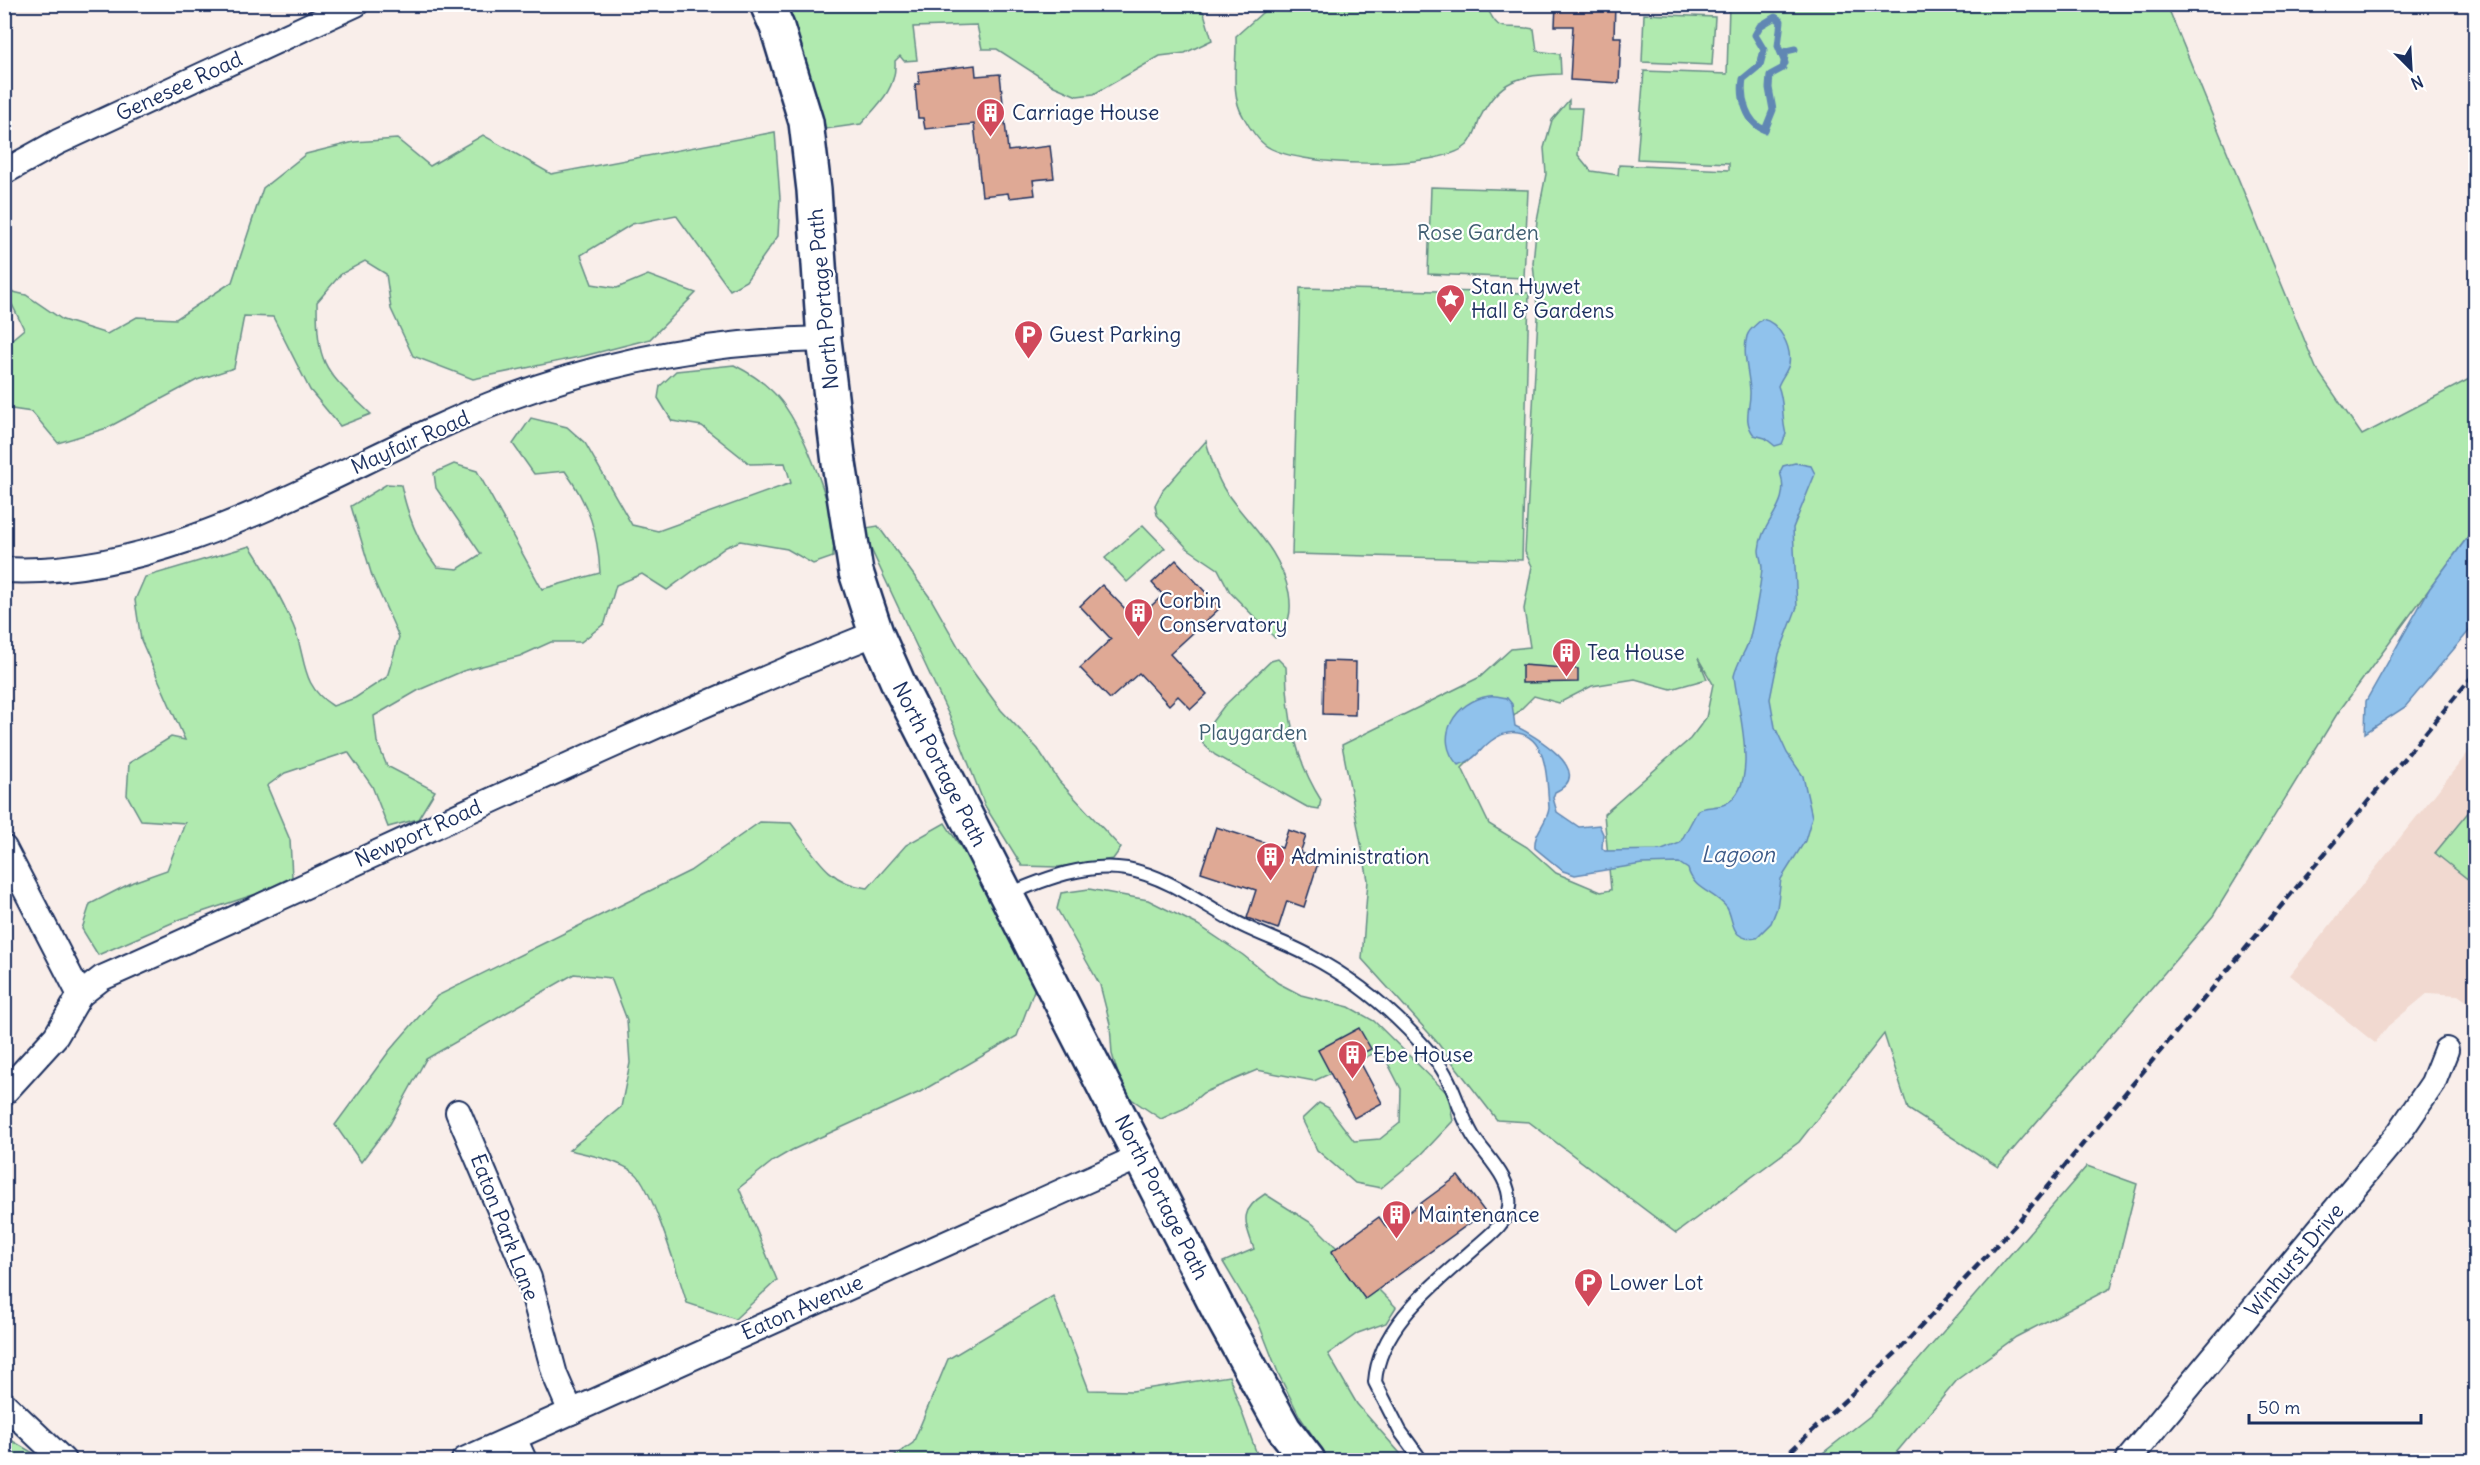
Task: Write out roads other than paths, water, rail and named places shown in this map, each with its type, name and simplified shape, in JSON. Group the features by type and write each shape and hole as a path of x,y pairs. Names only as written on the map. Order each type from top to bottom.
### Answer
{"main road":[{"name":"North Portage Path","path":"767,4 777,27 806,122 814,190 824,339 847,523 856,572 876,633 899,685 1259,1386 1284,1429 1308,1461"}],"street":[{"name":"Genesee Road","path":"4,172 58,142 356,4"},
{"name":"Mayfair Road","path":"4,570 35,572 99,563 172,545 283,501 413,439 505,399 577,376 709,348 783,340 824,339"},
{"name":"Newport Road","path":"4,1093 56,1036 80,995 102,978 779,672 876,633"},
{"path":"4,848 80,995"},
{"name":"Winhurst Drive","path":"2128,1461 2399,1133 2433,1083 2446,1050"},
{"name":"Eaton Park Lane","path":"458,1112 529,1278 555,1375 571,1412"},
{"name":"Eaton Avenue","path":"464,1461 1141,1156"},
{"path":"4,1404 63,1461"},
{"path":"514,1438 524,1461"}],"lane":[{"path":"1007,895 1047,879 1103,867 1127,869 1150,876 1180,890 1232,920 1310,956 1345,977 1381,1005 1436,1060 1450,1082 1473,1137 1504,1181 1509,1207 1504,1219 1494,1231 1437,1282 1400,1321 1381,1352 1374,1382 1394,1421 1421,1461"}],"water":[{"path":"1762,319 1779,330 1786,343 1789,357 1788,367 1778,386 1782,398 1786,434 1782,444 1775,446 1765,438 1754,435 1748,424 1750,391 1745,356 1746,343 1749,331"},
{"name":"Lagoon","path":"1795,463 1811,466 1815,474 1793,528 1797,607 1779,654 1770,699 1775,727 1787,753 1803,776 1812,817 1805,841 1781,879 1777,908 1771,923 1756,938 1749,938 1738,934 1727,908 1700,887 1688,869 1679,863 1642,864 1575,875 1563,871 1535,848 1536,837 1549,808 1544,763 1536,743 1518,733 1504,734 1491,741 1469,761 1458,765 1451,754 1448,733 1451,722 1466,705 1489,696 1507,698 1512,704 1515,726 1547,745 1566,765 1569,775 1566,784 1555,792 1553,798 1557,812 1579,827 1599,825 1603,834 1602,848 1605,851 1662,850 1680,843 1698,810 1725,804 1736,795 1742,781 1745,764 1744,746 1734,676 1750,637 1761,577 1762,566 1759,550 1761,539 1782,494 1783,484 1780,472 1783,466"},
{"path":"2475,527 2475,624 2405,707 2365,733 2366,701 2430,588"}],"waterway":[{"path":"1785,63 1778,46 1781,21 1775,17 1760,26 1755,35 1764,50 1760,65 1743,79 1742,86 1742,94 1749,116 1758,127 1765,130 1773,110 1769,88 1770,75 1783,68 1786,51 1795,49"}],"railway":[{"path":"1781,1460 1900,1349 2017,1223 2476,672"}],"place":[{"name":"Carriage House","path":"991,138"},
{"name":"Stan Hywet Hall & Gardens","path":"1450,324"},
{"name":"Guest Parking","path":"1028,360"},
{"name":"Corbin Conservatory","path":"1138,638"},
{"name":"Tea House","path":"1566,678"},
{"name":"Administration","path":"1270,882"},
{"name":"Ebe House","path":"1352,1080"},
{"name":"Maintenance","path":"1397,1240"},
{"name":"Lower Lot","path":"1588,1308"}],"park label":[{"name":"Rose Garden","path":"1478,232"},
{"name":"Playgarden","path":"1253,732"}]}
